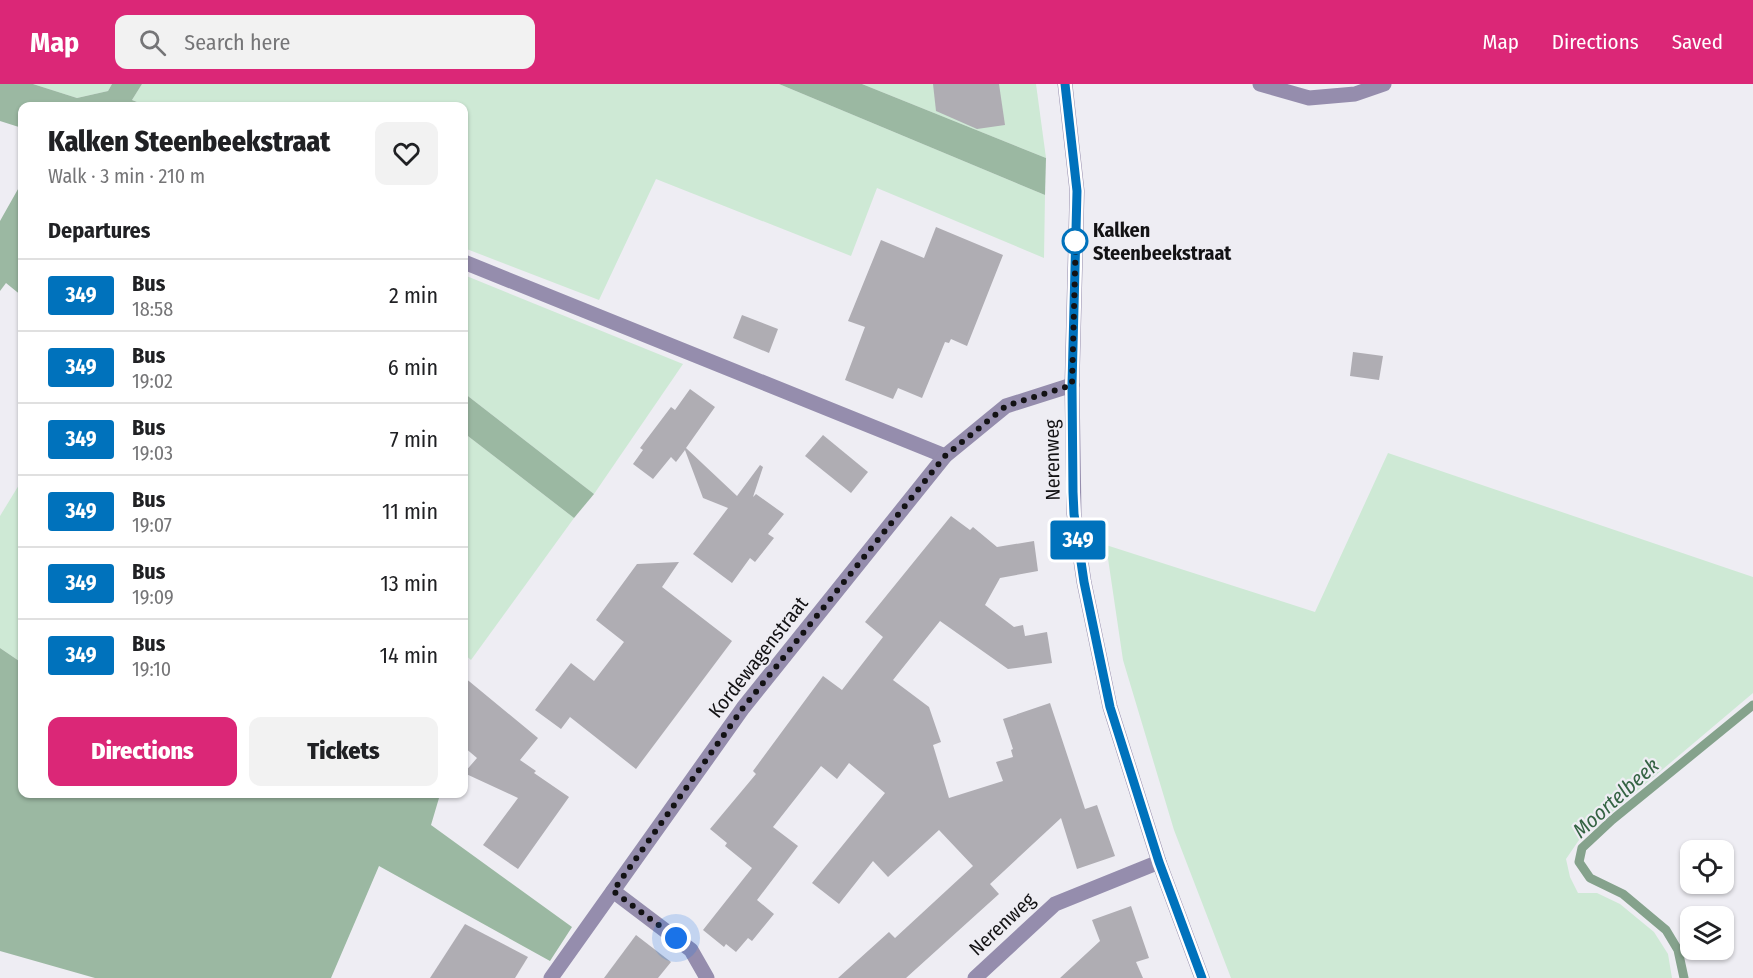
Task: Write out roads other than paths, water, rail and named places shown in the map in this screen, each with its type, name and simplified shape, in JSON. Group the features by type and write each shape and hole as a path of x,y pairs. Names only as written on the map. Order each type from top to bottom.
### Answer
{"street":[{"name":"Nerenweg","path":"1065,84 1077,191 1072,385 1074,514 1084,582 1110,707 1159,862 1202,978"},
{"path":"1260,84 1309,98 1355,94 1384,84"},
{"path":"468,264 945,456"},
{"name":"Kordewagenstraat","path":"551,978 743,708 945,456 1006,406 1072,385"},
{"name":"Nerenweg","path":"975,978 1055,904 1159,862"},
{"path":"613,891 692,950 707,978"}],"waterway":[{"name":"Moortelbeek","path":"1684,978 1678,950 1666,930 1623,894 1590,878 1579,862 1582,848 1612,820 1753,705"}],"place":[{"name":"Kalken Steenbeekstraat","path":"1075,241"}]}
